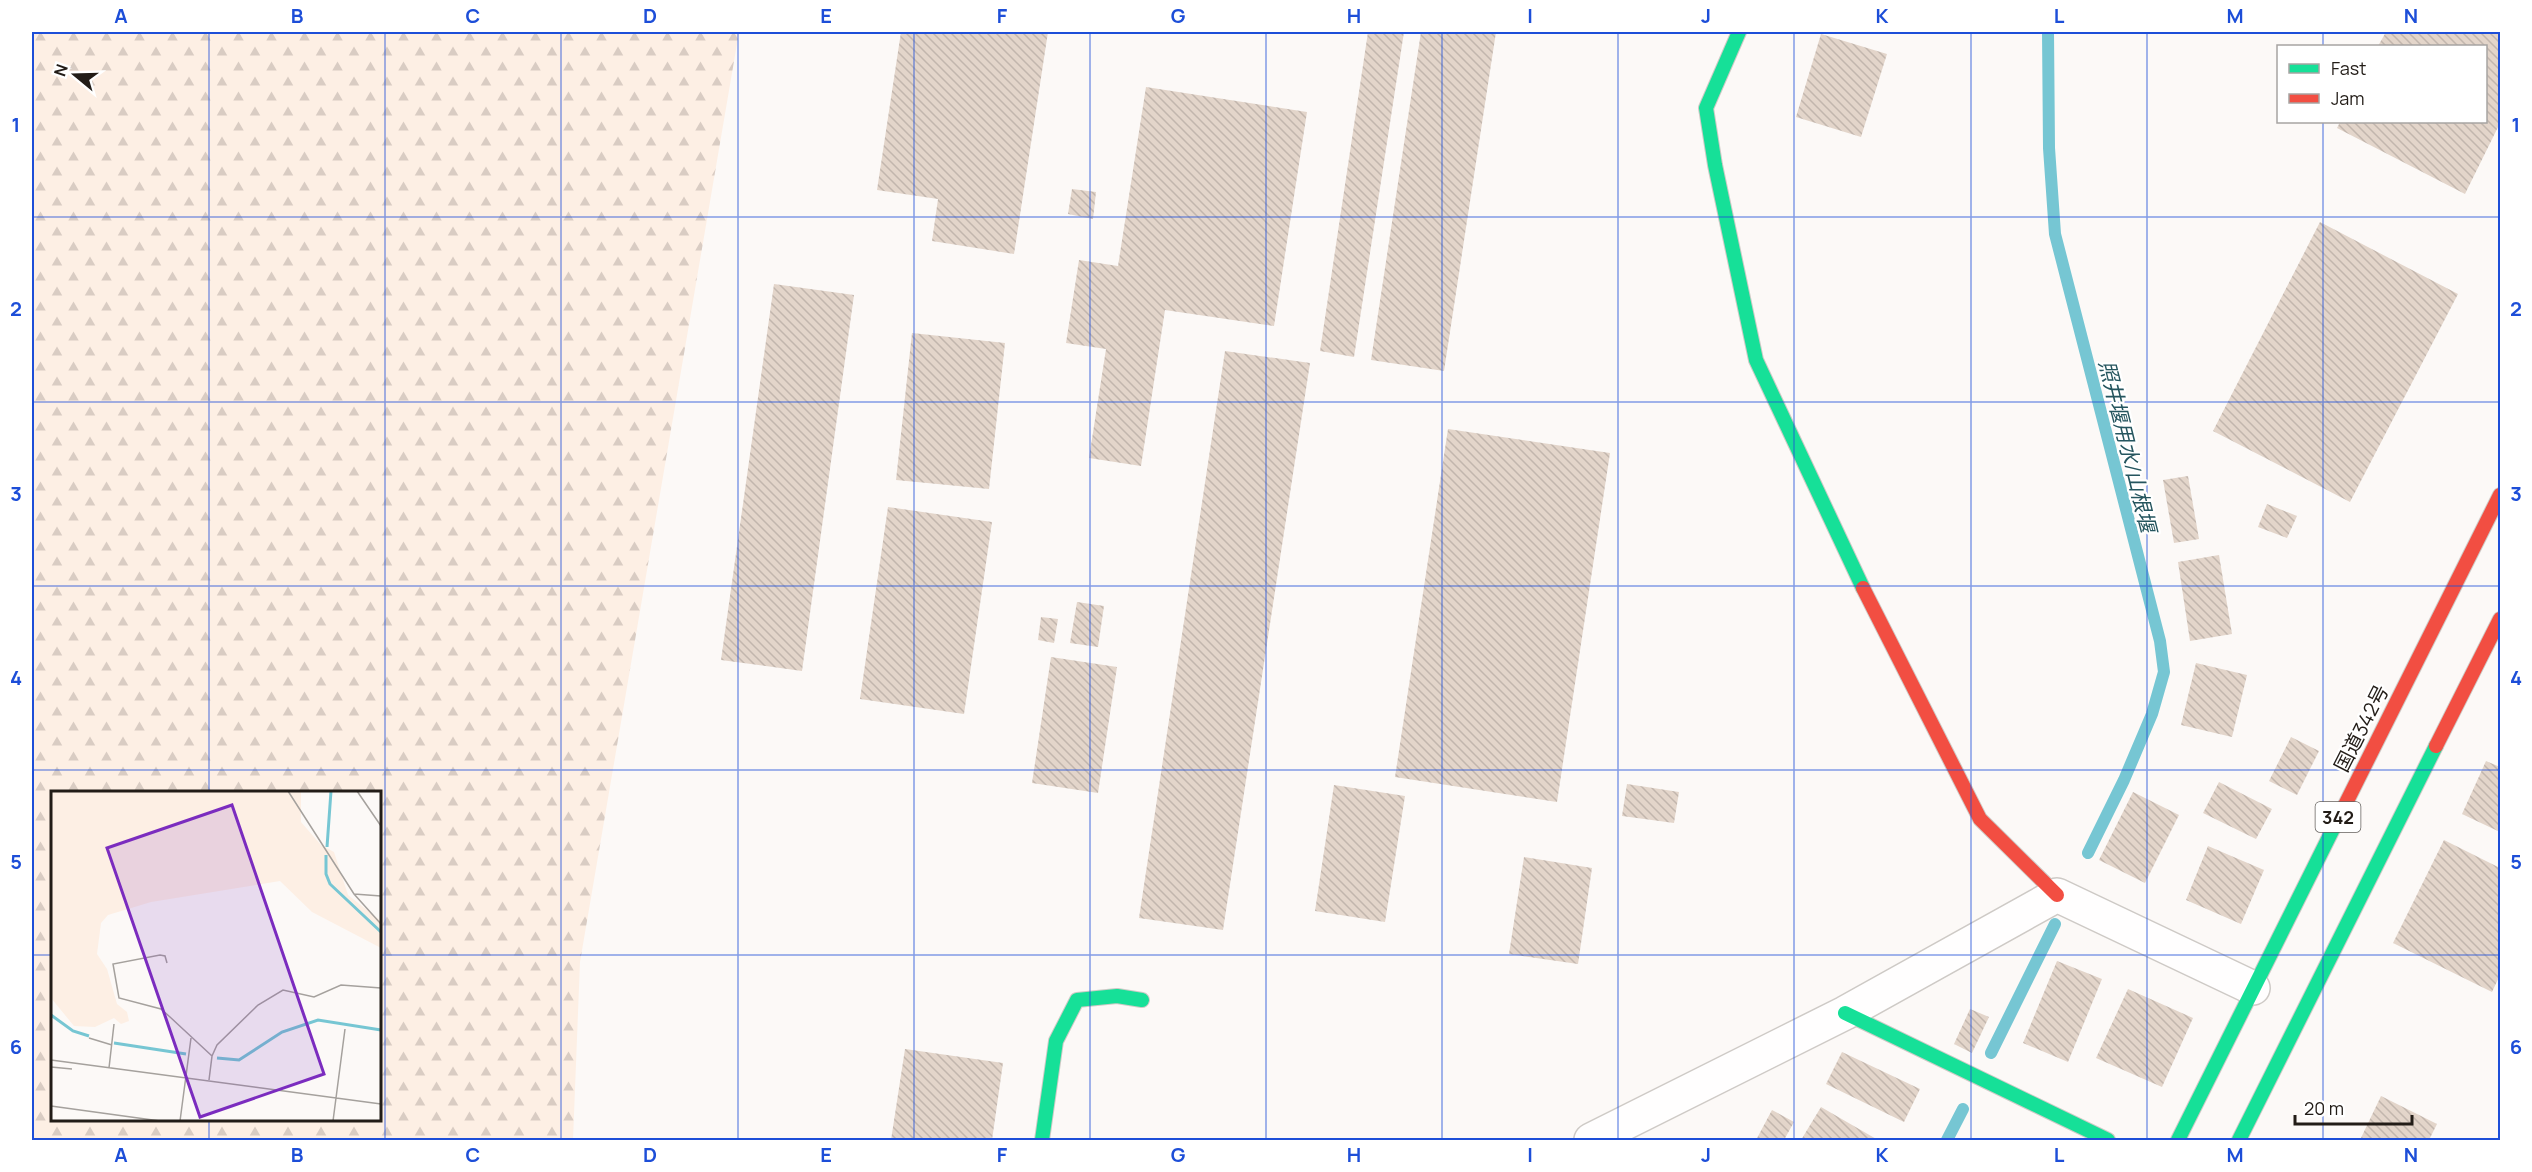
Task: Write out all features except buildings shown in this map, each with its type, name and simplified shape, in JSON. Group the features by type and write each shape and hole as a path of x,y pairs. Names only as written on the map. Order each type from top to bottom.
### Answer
{"main road":[{"path":"1739,32 1706,108 1715,165 1756,360 1856,575 1980,819 2057,895"},
{"name":"国道342号","path":"2178,1140 2500,495"},
{"name":"342","path":"2239,1140 2500,618"},
{"path":"1042,1140 1056,1041 1077,1000 1118,996 1142,1000"},
{"path":"1845,1013 2108,1140"}],"street":[{"path":"1591,1140 1845,1013 2057,895 2253,988"}],"green space":[{"path":"32,32 739,32 580,962 573,1140 32,1140"}],"waterway":[{"name":"照井堰用水/山根堰","path":"2048,32 2049,148 2055,234 2160,641 2164,672 2152,714 2124,780 2088,853"},
{"name":"照井堰用水/山根堰","path":"1991,1053 2055,924"},
{"name":"照井堰用水/山根堰","path":"1947,1140 1963,1109"}],"traffic: fast":[{"path":"1739,32 1706,108 1715,165 1756,360 1863,588"},
{"path":"2239,1140 2436,746"},
{"path":"2178,1140 2342,811"},
{"path":"1042,1140 1056,1041 1077,1000 1117,996 1142,1000"},
{"path":"1845,1013 2108,1140"}],"traffic: jam":[{"path":"2342,811 2500,495"},
{"path":"1863,588 1980,819 2057,895"},
{"path":"2436,746 2500,619"}]}
